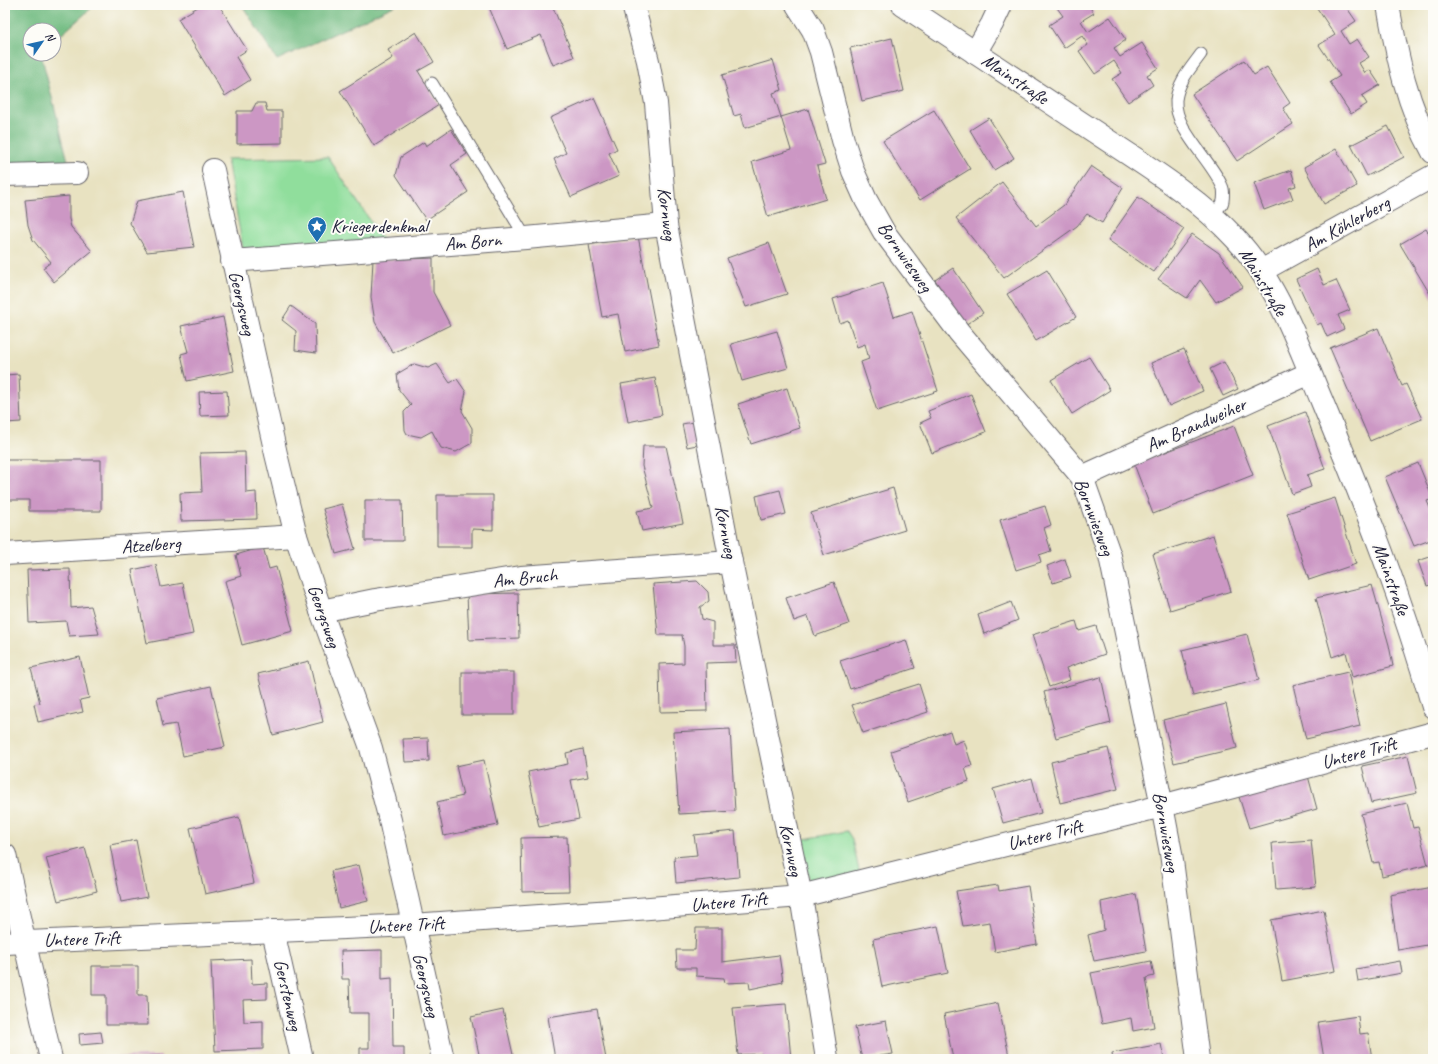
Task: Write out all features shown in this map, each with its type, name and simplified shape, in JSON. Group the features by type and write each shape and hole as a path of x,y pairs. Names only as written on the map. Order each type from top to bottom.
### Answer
{"street":[{"name":"Kornweg","path":"633,5 648,61 656,104 666,225 731,562 801,896 827,1059"},
{"name":"Bornwiesweg","path":"797,5 813,30 821,52 843,140 853,171 866,200 884,232 959,332 1082,477 1110,556 1162,806 1170,853 1198,1059"},
{"name":"Mainstraße","path":"903,5 1168,181 1212,216 1235,237 1261,271 1278,300 1354,477 1391,574 1433,707"},
{"path":"976,53 1001,5"},
{"path":"1388,5 1397,57 1409,98 1433,152"},
{"name":"Georgsweg","path":"213,170 232,261 296,536 371,748 390,820 412,925 443,1059"},
{"path":"5,175 77,173"},
{"name":"Am Köhlerberg","path":"1261,271 1433,176"},
{"name":"Am Born","path":"232,261 526,238 666,225"},
{"name":"Am Brandweiher","path":"1082,477 1310,373"},
{"name":"Atzelberg","path":"5,554 296,536"},
{"name":"Am Bruch","path":"322,610 521,577 731,562"},
{"name":"Untere Trift","path":"15,942 412,925 801,896 1162,806 1433,733"},
{"path":"5,855 15,942 51,1059"},
{"name":"Gerstenweg","path":"273,931 302,1059"}],"lane":[{"path":"1201,54 1183,79 1176,99 1180,119 1198,150 1223,187 1222,203 1212,216"},
{"path":"432,83 526,238"}],"green space":[{"path":"5,5 95,5 62,34 62,22 22,22 22,62 43,62 69,165 5,168"},
{"path":"242,5 396,5 277,60"},
{"path":"328,157 383,240 243,249 227,159"},
{"path":"847,831 852,839 860,875 811,887 799,840"}],"building":[{"path":"201,5 219,5 247,50 236,57 250,80 225,96 178,19"},
{"path":"488,5 552,5 574,57 553,65 541,35 507,49"},
{"path":"1055,5 1088,5 1094,13 1081,21 1088,32 1110,17 1126,40 1114,48 1120,57 1142,43 1158,68 1147,75 1153,85 1128,102 1112,79 1122,73 1114,61 1095,74 1079,51 1088,45 1082,36 1064,48 1049,25 1063,16"},
{"path":"1315,5 1351,5 1347,8 1356,21 1341,31 1349,44 1357,39 1369,57 1359,63 1365,73 1370,70 1380,85 1362,96 1367,104 1351,114 1330,82 1340,76 1319,45 1335,35"},
{"path":"416,32 434,62 418,71 439,105 374,146 340,91 393,58 388,50"},
{"path":"892,38 904,91 862,101 850,48"},
{"path":"773,60 782,90 773,93 781,117 745,128 741,114 734,116 722,75"},
{"path":"1244,60 1254,75 1267,67 1290,103 1283,108 1293,124 1237,161 1192,94"},
{"path":"594,98 617,149 609,153 619,176 571,197 554,159 566,153 550,118"},
{"path":"256,103 265,103 267,111 282,111 282,143 237,144 237,111 252,111"},
{"path":"808,109 825,164 817,166 826,199 768,217 752,162 791,150 781,117"},
{"path":"934,110 970,169 920,200 883,141"},
{"path":"989,118 1014,158 994,170 970,130"},
{"path":"1388,126 1404,157 1367,176 1351,145"},
{"path":"451,129 467,154 451,165 468,192 426,220 396,175 401,157 424,142 426,146"},
{"path":"1336,149 1357,186 1324,204 1304,167"},
{"path":"1091,166 1123,188 1102,223 1087,214 1077,226 1004,278 956,218 1002,182 1036,226 1064,205"},
{"path":"1291,170 1296,186 1289,188 1293,199 1264,210 1254,183"},
{"path":"183,192 194,247 147,252 130,223 137,201"},
{"path":"69,196 69,219 71,227 92,251 54,282 43,268 51,262 33,240 28,225 25,200"},
{"path":"1138,197 1184,229 1154,272 1108,240"},
{"path":"1426,229 1429,234 1433,231 1433,299 1400,244"},
{"path":"1192,234 1219,253 1243,287 1216,302 1200,280 1187,298 1158,279"},
{"path":"638,236 659,345 625,352 618,314 602,317 589,245"},
{"path":"769,243 787,294 746,307 727,258"},
{"path":"433,258 433,292 450,325 393,353 375,322 371,297 373,260"},
{"path":"953,268 983,313 965,325 935,280"},
{"path":"1317,269 1324,285 1336,280 1350,310 1338,315 1344,329 1327,337 1321,323 1317,325 1296,279"},
{"path":"1047,270 1076,317 1036,341 1007,294"},
{"path":"883,283 894,317 912,311 938,391 877,411 861,362 869,359 865,344 857,347 848,320 840,323 833,299"},
{"path":"291,306 315,324 316,353 295,350 296,331 282,320"},
{"path":"223,317 234,371 187,381 181,354 188,352 181,326"},
{"path":"1378,328 1402,386 1406,384 1422,419 1370,441 1330,348"},
{"path":"777,331 788,368 742,381 731,344"},
{"path":"1184,349 1203,391 1169,406 1151,363"},
{"path":"1089,357 1110,390 1072,414 1051,380"},
{"path":"1224,362 1238,389 1223,396 1210,369"},
{"path":"414,364 428,368 437,364 450,383 457,379 466,392 462,411 472,428 472,443 456,452 441,448 432,431 421,437 407,434 405,430 404,412 411,405 399,390 397,374"},
{"path":"19,374 21,422 5,423 5,375"},
{"path":"655,378 662,415 628,422 621,384"},
{"path":"787,388 800,428 751,444 738,404"},
{"path":"227,391 229,415 200,416 199,392"},
{"path":"971,394 986,432 932,453 920,423 931,418 928,411"},
{"path":"1305,412 1325,469 1307,475 1311,487 1292,494 1268,426"},
{"path":"693,422 697,445 687,447 682,424"},
{"path":"1234,426 1253,475 1153,514 1134,464"},
{"path":"643,446 666,446 683,523 642,531 637,511 653,508 642,466"},
{"path":"245,452 246,493 256,492 257,519 181,521 180,493 202,492 200,453"},
{"path":"5,460 101,460 101,511 29,511 29,500 5,500"},
{"path":"1418,463 1433,499 1427,501 1433,515 1433,539 1414,546 1385,477"},
{"path":"893,488 905,530 824,555 811,513"},
{"path":"780,490 786,514 761,520 756,496"},
{"path":"437,495 493,495 493,530 472,529 472,547 437,547"},
{"path":"1335,498 1356,564 1309,580 1287,513"},
{"path":"365,500 402,500 403,541 365,541"},
{"path":"342,504 355,549 336,554 323,509"},
{"path":"1045,506 1051,525 1044,528 1051,551 1039,555 1041,562 1016,570 1000,520"},
{"path":"1213,535 1231,591 1170,610 1153,554"},
{"path":"263,547 269,569 276,567 293,631 242,645 225,581 241,576 236,555"},
{"path":"1433,556 1433,584 1427,586 1418,561"},
{"path":"1065,559 1071,577 1053,583 1047,566"},
{"path":"156,565 161,587 183,583 193,634 147,643 132,570"},
{"path":"70,569 71,608 91,606 99,634 69,636 66,621 29,623 27,570"},
{"path":"697,581 708,592 709,601 700,607 702,619 713,622 713,645 735,645 736,662 706,663 707,711 660,712 659,664 684,663 684,646 682,635 658,635 653,584"},
{"path":"834,582 849,624 815,636 808,616 794,621 786,598"},
{"path":"1372,585 1389,645 1393,666 1352,677 1346,652 1332,657 1316,598"},
{"path":"518,593 519,638 469,640 467,594"},
{"path":"1011,602 1018,620 984,634 978,615"},
{"path":"1076,621 1079,631 1096,626 1105,654 1066,668 1070,680 1049,687 1032,635"},
{"path":"1247,634 1259,680 1193,696 1182,650"},
{"path":"906,640 915,668 850,689 840,661"},
{"path":"80,657 89,698 80,700 83,712 38,722 34,704 40,703 31,668"},
{"path":"309,661 323,722 273,735 258,674"},
{"path":"462,672 514,672 514,715 462,715"},
{"path":"1348,672 1360,726 1306,739 1293,685"},
{"path":"1101,677 1111,723 1056,738 1044,692"},
{"path":"919,684 928,712 863,733 852,705"},
{"path":"211,686 225,747 183,756 176,724 163,726 157,698"},
{"path":"1226,704 1237,748 1174,763 1163,720"},
{"path":"730,729 735,811 679,814 673,732"},
{"path":"950,731 954,744 964,740 972,766 965,768 969,781 908,802 891,751"},
{"path":"428,738 429,761 405,762 403,739"},
{"path":"1108,748 1118,789 1060,803 1051,762"},
{"path":"583,749 588,777 571,780 579,819 539,827 528,772 568,764 566,753"},
{"path":"1408,756 1417,793 1371,803 1362,766"},
{"path":"484,760 498,825 444,836 437,802 463,796 456,766"},
{"path":"1308,776 1317,809 1249,828 1238,794"},
{"path":"1032,778 1041,813 1003,823 993,789"},
{"path":"1407,803 1413,828 1418,827 1428,865 1382,876 1379,862 1373,863 1361,814"},
{"path":"239,817 254,883 205,894 190,828"},
{"path":"735,831 739,877 676,883 674,857 697,855 694,835"},
{"path":"567,837 569,891 522,892 521,838"},
{"path":"136,840 147,897 121,902 110,845"},
{"path":"1311,840 1316,887 1276,890 1272,843"},
{"path":"85,848 97,891 58,901 46,858"},
{"path":"359,865 368,901 339,908 331,871"},
{"path":"998,885 999,891 1028,886 1037,944 995,952 990,922 963,926 956,891"},
{"path":"1433,887 1433,944 1398,950 1390,895"},
{"path":"1136,894 1146,951 1094,961 1088,935 1104,930 1101,902"},
{"path":"1324,910 1335,971 1282,981 1271,920"},
{"path":"938,926 948,973 882,987 873,939"},
{"path":"696,928 722,928 722,962 779,955 783,982 750,989 749,982 725,983 724,978 696,976 696,968 677,968 676,950 695,950"},
{"path":"382,950 382,979 392,978 393,1047 404,1047 404,1059 360,1059 360,1048 369,1048 369,1013 350,1013 349,979 342,979 341,951"},
{"path":"251,959 252,984 267,983 267,999 243,1000 244,1022 263,1021 263,1049 215,1051 211,961"},
{"path":"1151,961 1154,976 1146,978 1154,1027 1133,1031 1131,1018 1102,1024 1091,973"},
{"path":"1400,961 1402,973 1358,981 1356,969"},
{"path":"92,966 138,966 138,995 147,995 148,1025 106,1025 106,995 92,995"},
{"path":"998,1003 1009,1056 995,1059 953,1059 944,1014"},
{"path":"786,1004 791,1059 763,1059 762,1054 738,1055 733,1008"},
{"path":"597,1009 606,1059 555,1059 548,1017"},
{"path":"503,1010 514,1059 480,1059 471,1017"},
{"path":"1358,1016 1360,1034 1368,1033 1372,1059 1324,1059 1318,1022"},
{"path":"886,1021 893,1054 862,1059 855,1027"},
{"path":"101,1032 103,1043 80,1045 79,1034"},
{"path":"1161,1044 1164,1059 1113,1059 1112,1053"},
{"path":"161,1056 161,1059 117,1059 117,1057"}],"place":[{"name":"Kriegerdenkmal","path":"317,243"}]}
